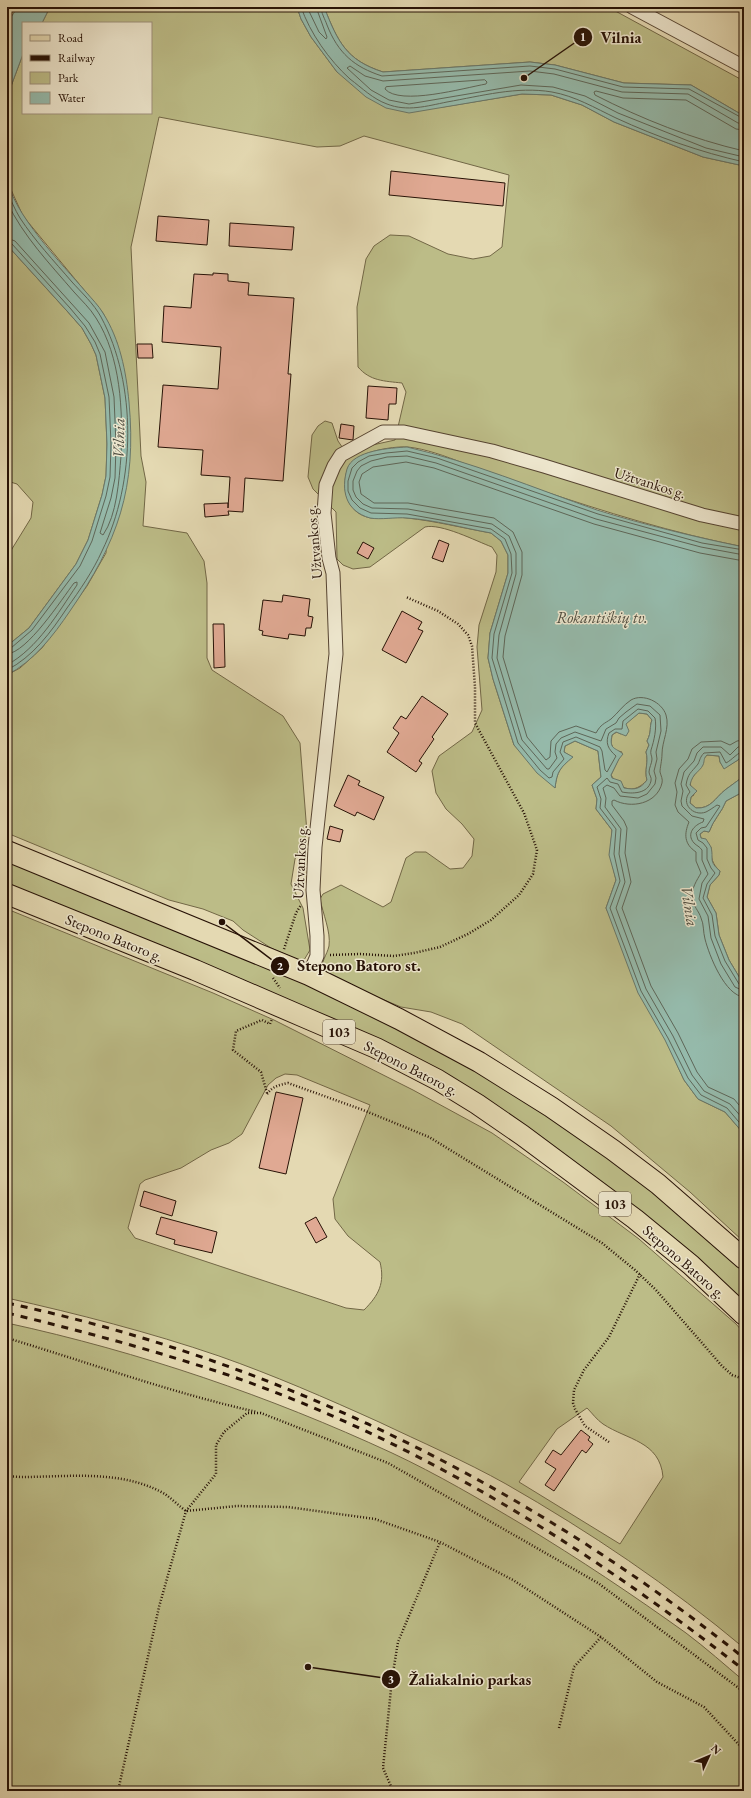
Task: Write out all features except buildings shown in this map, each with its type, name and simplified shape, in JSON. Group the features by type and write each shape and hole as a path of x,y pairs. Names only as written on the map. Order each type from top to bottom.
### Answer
{"main road":[{"name":"103","path":"7,851 309,975 406,1022 480,1062 551,1107 613,1150 658,1184 744,1258"},
{"name":"Stepono Batoro g.","path":"7,894 195,970 376,1048 438,1080 477,1104 522,1135 635,1219 691,1265 744,1315"}],"street":[{"path":"632,7 744,67"},
{"name":"Užtvankos g.","path":"309,975 317,956 317,936 313,890 315,847 336,654 333,573 329,558 324,513 326,485 334,466 341,455 383,432 404,432 492,451 702,515 744,524"}],"path":[{"path":"317,956 360,954 394,956 440,947 468,934 485,923 519,895 533,874 537,850 524,813 475,723 476,687 472,646 468,635 458,624 438,611 406,597"},
{"path":"279,963 296,913 313,890"},
{"path":"270,1024 262,1020 236,1031 233,1050 261,1072 267,1094 272,1088 288,1083 363,1110 430,1137 602,1243 640,1274 656,1290 722,1366 732,1375 744,1379"},
{"path":"609,1442 585,1426 575,1409 574,1390 584,1370 609,1337 640,1274"},
{"path":"7,1338 210,1401 261,1413 388,1463 598,1584 744,1692"},
{"path":"118,1791 159,1607 186,1511 216,1474 216,1445 224,1432 247,1413 261,1413"},
{"path":"7,1476 111,1476 139,1483 165,1494 186,1511 237,1506 288,1507 375,1519 440,1542 513,1580 600,1637 657,1682 704,1706 744,1752"},
{"path":"393,1791 383,1768 392,1679 398,1642 440,1542"},
{"path":"559,1728 574,1668 600,1637"}],"green space":[{"path":"7,7 18,7 7,23"},
{"path":"50,7 297,7 301,19 311,37 337,72 443,107 522,94 551,95 582,105 614,122 703,157 744,166 744,547 665,529 614,514 537,489 442,455 408,447 374,451 365,454 352,462 348,468 346,476 345,492 351,506 363,516 371,518 403,517 418,519 491,533 501,541 508,555 508,573 490,633 488,658 493,679 514,745 555,788 560,770 572,757 564,752 565,746 575,741 598,751 601,777 592,785 597,799 596,809 612,830 610,855 616,880 606,908 684,1080 698,1099 725,1112 744,1134 744,1242 690,1192 611,1126 462,1024 431,1012 401,1007 353,987 322,971 322,964 329,946 328,929 320,899 323,894 341,885 383,907 391,902 406,858 415,852 426,852 450,869 463,868 472,856 474,839 462,824 446,809 436,793 432,771 439,756 472,732 482,710 477,647 479,625 496,572 497,555 492,547 449,530 432,526 425,527 370,567 353,569 343,565 337,559 336,512 313,489 308,477 312,435 318,426 325,421 332,423 338,441 349,457 368,446 395,440 406,392 402,383 372,378 358,367 357,307 366,259 374,246 390,235 409,236 448,254 473,259 490,256 502,247 509,175 364,136 340,146 317,147 159,117 131,247 141,456 146,482 143,526 187,533 204,561 207,583 207,658 212,670 283,716 300,743 307,833 295,859 291,884 303,908 310,950 304,960 301,961 271,948 243,930 233,921 203,909 169,900 7,833 7,675 20,668 42,648 87,586 106,553 117,343 103,313 23,216 8,183 7,97 22,57 22,114 152,114 152,22 42,22"},
{"path":"324,7 608,7 744,81 744,116 691,85 624,83 555,65 530,62 383,72 360,62 345,48 339,40"},
{"path":"7,245 82,328 91,344 96,355 105,398 107,444 106,476 102,495 88,540 76,564 29,628 7,646 7,557 31,518 33,502 17,484 7,481"},
{"path":"639,713 647,714 652,720 647,741 649,745 646,752 647,780 638,787 628,789 619,784 611,775 622,752 614,750 611,743 612,735 617,732 621,734 625,724"},
{"path":"744,753 744,776 705,807 696,808 690,803 691,797 694,795 690,783 691,780 707,755 719,756 720,762 724,768 738,760"},
{"path":"739,794 744,795 744,985 729,960 719,935 716,913 707,897 710,885 719,875 720,871 712,860 711,847 701,838 700,834 704,831 709,832 726,801"},
{"path":"7,861 266,967 368,1013 441,1050 485,1075 528,1102 592,1146 632,1175 708,1236 744,1269 744,1304 465,1087 7,887"},
{"path":"7,909 213,993 274,1020 413,1090 492,1133 563,1182 639,1239 736,1324 744,1333 744,1648 687,1603 629,1561 537,1502 475,1467 379,1422 259,1371 219,1356 113,1324 7,1298","holes":["285,1074 297,1075 370,1105 333,1199 335,1219 348,1236 380,1262 382,1276 380,1288 374,1299 364,1310 346,1308 135,1238 128,1228 140,1184 145,1180 181,1168 211,1150 229,1143 242,1134 268,1085 276,1078","587,1408 603,1424 632,1438 649,1449 656,1456 661,1465 663,1477 620,1544 519,1482 557,1429"]},
{"path":"7,1323 155,1362 251,1394 346,1432 426,1470 491,1506 565,1551 686,1633 744,1681 744,1791 7,1791"}],"water":[{"path":"18,7 50,7 42,22 22,22 22,57 7,97 7,23"},
{"path":"297,7 324,7 339,40 345,48 360,62 383,72 530,62 555,65 624,83 691,85 744,116 744,166 703,157 614,122 582,105 551,95 522,94 409,113 386,108 366,97 337,72 311,37 301,19"},
{"path":"7,177 11,191 18,206 39,238 97,305 109,323 118,345 124,367 129,402 131,433 127,488 112,537 101,561 87,586 50,639 26,663 7,675 7,646 29,628 76,564 88,540 102,495 106,476 107,444 105,398 96,355 91,344 82,328 7,245"},
{"name":"Rokantiškių tv.","path":"407,447 455,460 597,510 670,530 744,547 744,753 738,760 724,769 720,762 719,756 707,755 703,765 691,781 690,785 697,791 691,797 690,803 696,808 709,805 725,790 744,776 744,795 739,794 726,801 709,832 704,831 700,834 701,838 706,839 711,847 712,860 716,868 720,871 719,875 710,885 707,897 716,913 719,935 729,960 744,985 744,1134 725,1112 698,1099 684,1080 665,1040 638,993 606,908 616,880 609,855 612,830 596,809 597,799 592,785 601,777 598,751 575,741 565,746 564,752 573,757 560,770 555,788 537,773 514,745 493,679 488,658 490,633 508,573 508,555 501,541 491,533 438,522 407,518 370,518 355,510 347,499 345,492 345,477 347,469 351,463 364,454 373,451","holes":["639,713 647,714 652,720 647,741 649,745 646,752 647,780 637,788 624,788 621,781 612,778 611,775 623,754 613,748 611,743 612,735 616,732 626,736 629,731 626,724"]}],"railway":[{"path":"7,1303 108,1328 206,1359 302,1395 396,1437 487,1485 576,1538 661,1595 744,1658"},
{"path":"7,1313 119,1342 231,1376 300,1402 368,1432 434,1465 499,1502 562,1541 685,1625 744,1670"}],"place":[{"name":"Vilnia","path":"524,78"},
{"name":"Stepono Batoro st.","path":"222,922"},
{"name":"Žaliakalnio parkas","path":"308,1667"}]}
